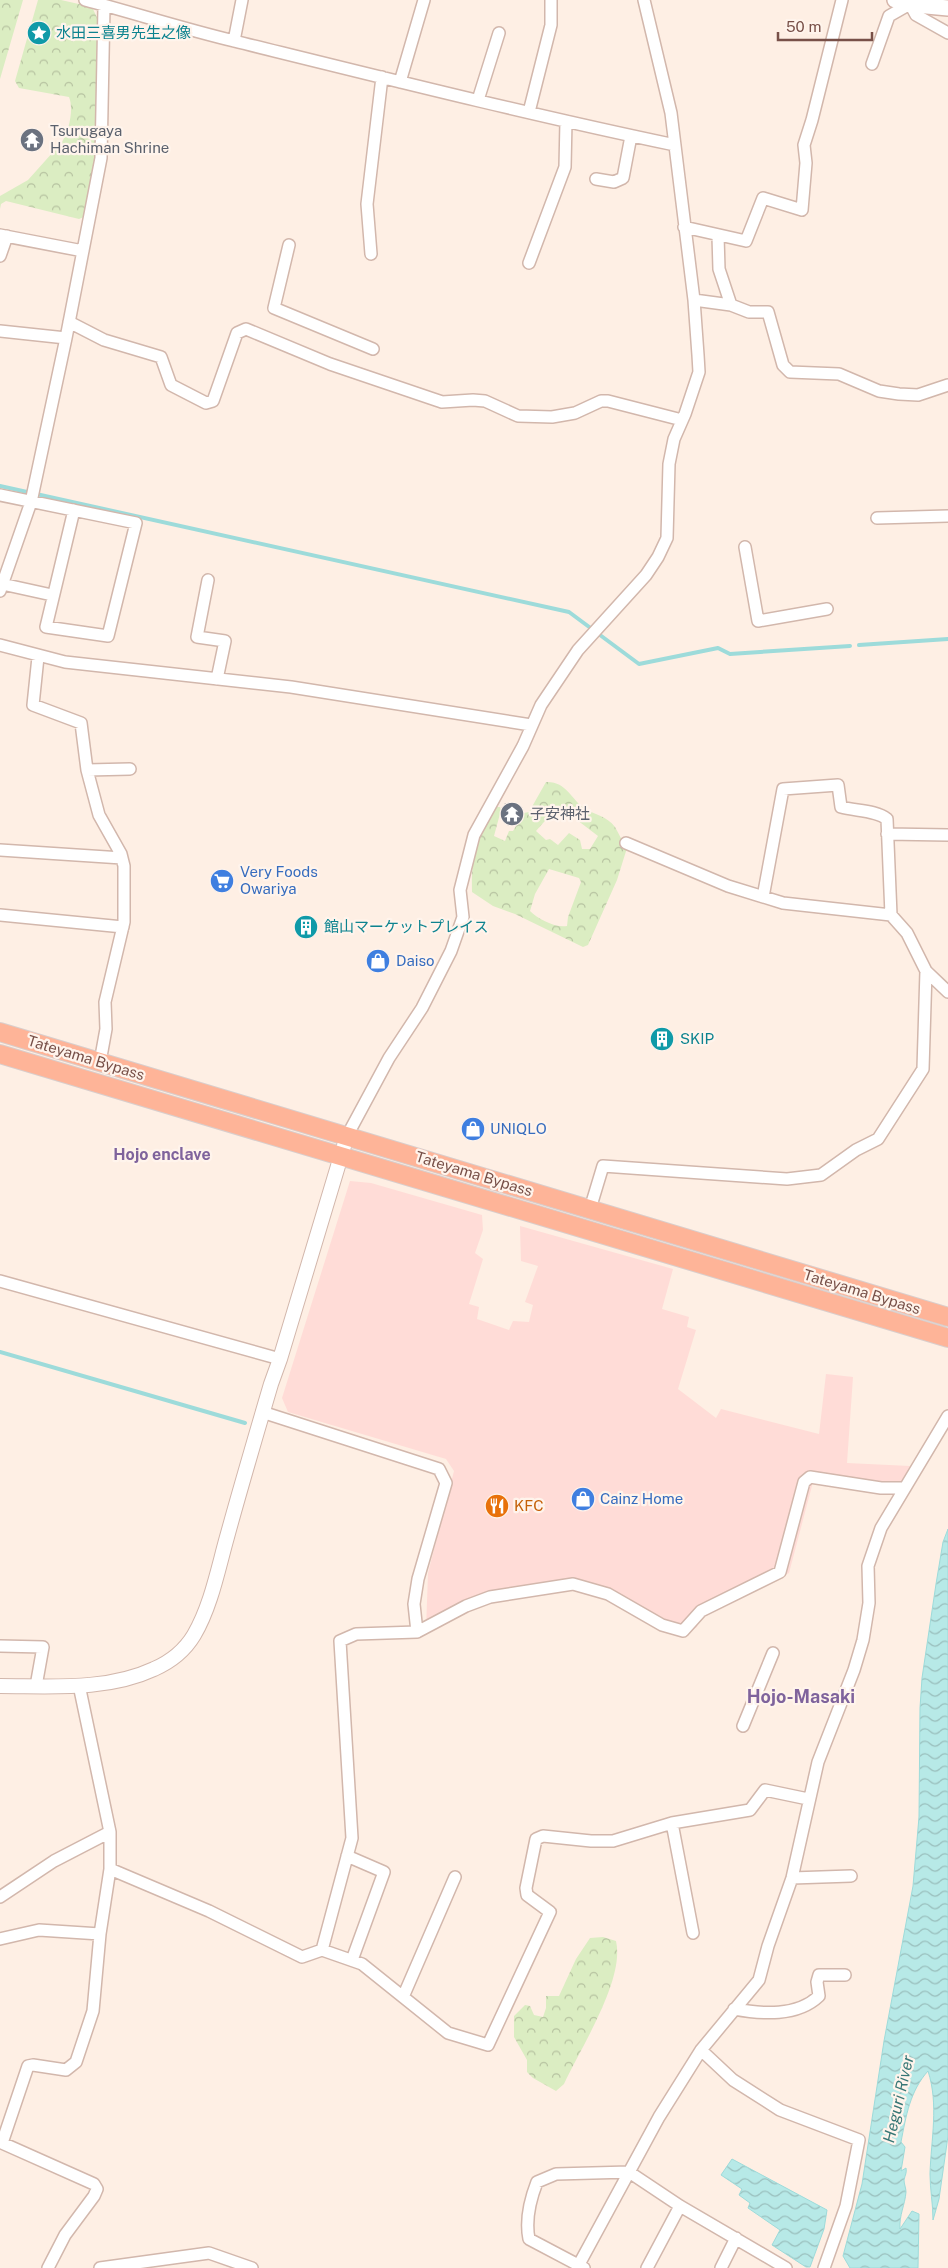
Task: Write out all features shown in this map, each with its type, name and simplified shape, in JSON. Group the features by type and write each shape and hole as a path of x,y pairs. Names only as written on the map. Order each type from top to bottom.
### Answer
{"highway":[{"name":"Tateyama Bypass","path":"0,1032 948,1317"},
{"name":"Tateyama Bypass","path":"0,1054 948,1338"}],"main road":[{"path":"895,0 948,8"}],"street":[{"path":"88,0 234,41 400,82 674,145"},
{"path":"234,41 242,0"},
{"path":"400,82 424,0"},
{"path":"529,112 551,25 551,0"},
{"path":"0,1686 79,1685 117,1681 150,1671 175,1656 193,1635 202,1617 214,1580 262,1412 280,1359 347,1136 389,1058 422,1008 450,951 463,917 460,890 474,835 523,746 531,725 564,668 646,575 667,538 669,464 674,439 699,372 694,300 671,113 644,0"},
{"path":"684,227 746,241 763,198 802,210 806,163 804,145 842,0"},
{"path":"872,64 889,16 911,2 916,15 948,33"},
{"path":"52,595 1,587 32,496 66,338 101,158 104,6"},
{"path":"478,100 499,33"},
{"path":"371,254 367,204 382,77"},
{"path":"529,263 565,167 566,121"},
{"path":"596,179 614,182 623,178 631,136"},
{"path":"0,256 3,235 83,251"},
{"path":"718,236 720,269 731,305"},
{"path":"289,245 274,308 373,349"},
{"path":"694,300 731,305 749,312 768,312 783,365 790,372 839,374 879,391 899,394 918,395 948,385"},
{"path":"69,322 104,340 161,357 171,385 206,403 213,401 237,333 246,329 330,364 442,402 485,401 518,416 552,417 575,412 601,401 608,401 682,420"},
{"path":"0,331 66,338"},
{"path":"0,495 32,496 74,510 136,523 108,636 46,627 52,595 74,510"},
{"path":"877,518 948,516"},
{"path":"745,547 758,621 826,609"},
{"path":"208,580 197,637 225,641 217,679"},
{"path":"0,646 38,657 65,662 291,687 531,725"},
{"path":"38,657 33,705 81,723 87,770 99,815 122,858 124,866 123,927 105,1002 106,1029 100,1062"},
{"path":"87,770 130,769"},
{"path":"764,897 783,789 838,785 841,807 882,815 887,819 890,915"},
{"path":"887,834 948,835"},
{"path":"626,843 728,886 783,903 890,915 907,933 926,971 948,992"},
{"path":"0,850 122,858"},
{"path":"0,915 123,927"},
{"path":"590,1208 603,1166 787,1179 821,1175 856,1150 878,1139 923,1069 926,971"},
{"path":"0,1281 280,1359"},
{"path":"262,1412 439,1469 446,1483 418,1579 414,1604 417,1632"},
{"path":"786,2268 680,2206 629,2172 556,2174 537,2182 531,2198 527,2227 529,2239 579,2267 629,2172 659,2117 701,2050 759,1980 768,1946 792,1878 808,1799 818,1762 854,1670 863,1640 869,1603 868,1566 872,1548 881,1528 948,1416"},
{"path":"322,1950 352,1838 340,1641 356,1634 417,1632 466,1606 490,1597 573,1584 608,1594 662,1625 683,1631 701,1611 780,1572 804,1482 810,1477 881,1488 905,1488"},
{"path":"0,1646 43,1647 36,1686"},
{"path":"743,1726 772,1653"},
{"path":"48,2268 65,2235 94,2196 97,2188 94,2184 2,2143 28,2066 33,2065 66,2070 76,2062 93,2010 100,1934 110,1869 110,1832 79,1685"},
{"path":"110,1869 209,1911 302,1957 322,1950 362,1964 448,2033 488,2045 550,1912 527,1895 526,1888 536,1839 543,1836 591,1841 613,1841 672,1823 750,1810 765,1790 808,1799"},
{"path":"672,1823 693,1933"},
{"path":"0,1897 54,1861 110,1832"},
{"path":"347,1856 384,1872 352,1960"},
{"path":"792,1878 851,1876"},
{"path":"404,1997 455,1877"},
{"path":"0,1939 39,1930 100,1934"},
{"path":"734,2009 756,2013 794,2010 809,2006 819,1996 817,1982 819,1975 845,1975"},
{"path":"701,2050 734,2080 780,2110 859,2140 846,2206 824,2268"},
{"path":"647,2268 680,2206"},
{"path":"720,2268 736,2238"},
{"path":"100,2268 209,2253 252,2268"}],"shaded area":[{"path":"350,1181 371,1183 482,1215 483,1230 475,1253 483,1259 469,1304 479,1307 477,1319 509,1330 513,1321 529,1322 533,1305 525,1302 538,1266 521,1261 520,1226 673,1269 662,1309 689,1317 687,1327 696,1330 678,1389 716,1418 721,1409 819,1434 826,1374 853,1377 847,1463 910,1466 897,1493 813,1482 789,1573 704,1614 697,1627 688,1633 617,1596 573,1587 492,1600 426,1630 428,1573 454,1471 446,1459 288,1412 282,1398"}],"green space":[{"path":"0,0 23,0 0,79"},
{"path":"38,0 61,0 92,7 101,26 98,157 86,216 79,219 6,201 1,204 0,209 0,196 28,180 62,142 70,120 71,108 69,97 19,88 15,81"},
{"path":"546,782 559,784 584,808 612,823 627,848 617,880 588,945 583,947 515,914 493,906 472,892 476,848 483,828 494,807 500,807 501,810 494,836 505,841 509,831 513,831 524,813 529,812","holes":["565,806 576,815 577,820 598,836 590,849 582,849 580,840 569,833 558,845 550,839 546,840 536,831 551,814 557,815","549,869 579,878 581,882 568,917 567,926 557,926 547,922 530,911 535,894"]},
{"path":"603,1937 616,1941 617,1957 614,1975 608,1994 590,2033 564,2084 556,2091 533,2078 527,2072 527,2060 514,2037 514,2016 525,2005 530,2006 534,2015 543,2017 546,2008 546,1996 559,1996 576,1959 590,1938"}],"water":[{"name":"Heguri River","path":"948,1529 948,2136 939,2199 933,2220 930,2174 934,2109 928,2071 913,2095 901,2142 905,2147 901,2171 906,2168 904,2180 906,2192 900,2219 900,2229 912,2211 919,2214 918,2268 850,2268 843,2256 862,2184 884,2041 913,1886 919,1817 922,1678 943,1542"},
{"path":"732,2159 827,2210 824,2229 810,2267 806,2267 772,2245 780,2230 748,2208 750,2203 739,2195 742,2189 721,2175"}],"waterway":[{"path":"0,486 569,612 639,664 718,648 730,654 850,646"},
{"path":"859,645 948,639"},
{"path":"0,1352 245,1423"}],"place":[{"name":"水田三喜男先生之像","path":"39,33"},
{"name":"Tsurugaya Hachiman Shrine","path":"32,140"},
{"name":"子安神社","path":"512,814"},
{"name":"Very Foods Owariya","path":"222,881"},
{"name":"館山マーケットプレイス","path":"306,927"},
{"name":"Daiso","path":"378,961"},
{"name":"SKIP","path":"662,1039"},
{"name":"UNIQLO","path":"473,1129"},
{"name":"Cainz Home","path":"583,1499"},
{"name":"KFC","path":"497,1506"}],"district":[{"name":"Hojo enclave","path":"162,1154"},
{"name":"Hojo-Masaki","path":"801,1697"}]}
